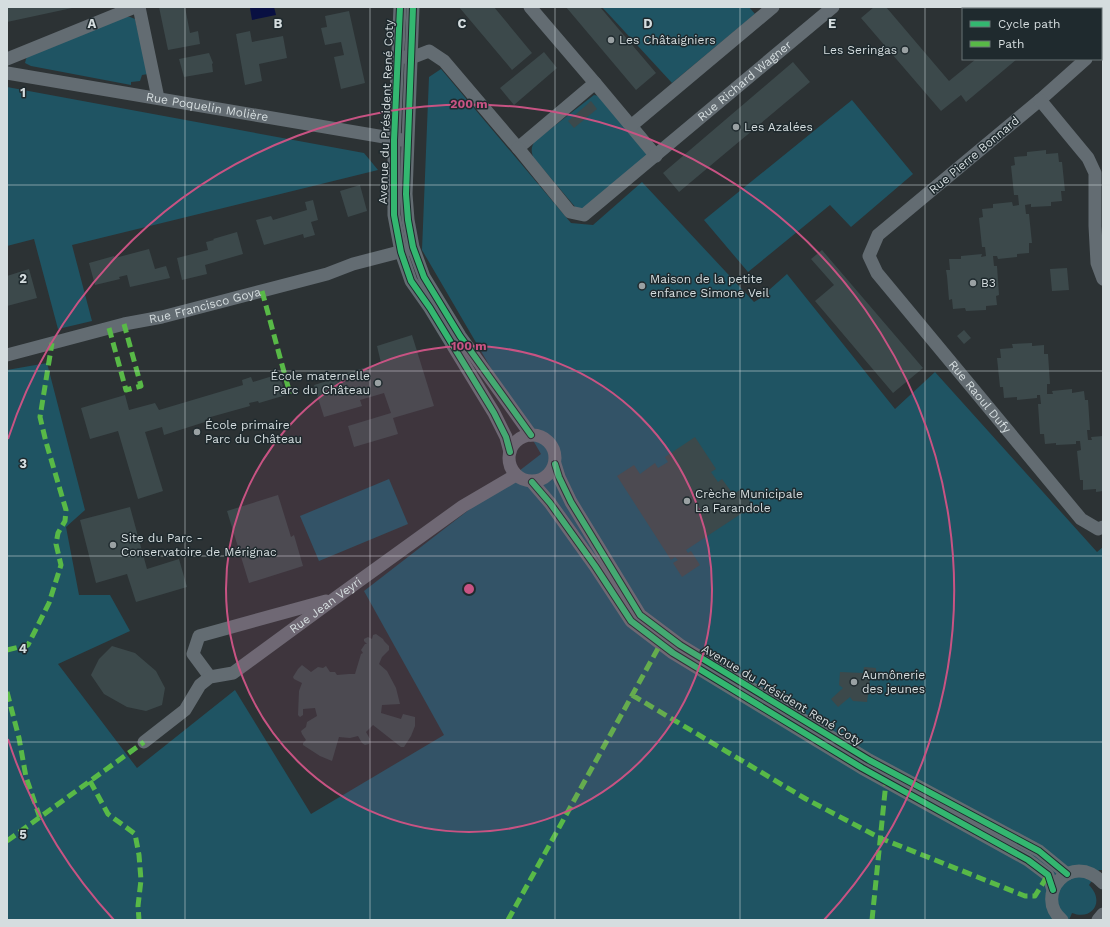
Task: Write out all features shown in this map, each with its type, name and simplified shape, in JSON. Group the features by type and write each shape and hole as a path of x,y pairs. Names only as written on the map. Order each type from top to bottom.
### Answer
{"street":[{"path":"7,59 135,7"},
{"path":"139,7 158,98"},
{"name":"Avenue du Président René Coty","path":"400,7 408,140 406,194 408,220 413,247 424,277 460,336 531,435"},
{"name":"Avenue du Président René Coty","path":"413,7 404,58 394,140 394,215 400,252 412,282 430,308 494,413 506,437 510,452"},
{"path":"530,7 656,156"},
{"path":"631,126 773,7"},
{"name":"Rue Richard Wagner","path":"404,58 429,51 444,61 570,212 584,215 833,7"},
{"name":"Rue Pierre Bonnard","path":"870,256 878,235 1040,100 1085,60"},
{"name":"Rue Poquelin Molière","path":"7,73 394,140 408,140"},
{"path":"518,148 595,83"},
{"path":"1040,100 1088,158 1095,173 1094,226 1097,263 1103,279"},
{"path":"400,252 413,247"},
{"name":"Rue Francisco Goya","path":"7,355 124,324 162,317 320,276 359,263 400,252"},
{"name":"Rue Raoul Dufy","path":"870,256 877,273 1010,432 1048,480 1081,519 1100,528"},
{"path":"531,435 537,435 543,438 555,451 555,464 553,469 544,478 532,482 526,481 516,474 510,464 510,452 516,441 531,435"},
{"name":"Avenue du Président René Coty","path":"555,464 559,477 571,502 640,614 680,645 869,760 1039,851 1067,874"},
{"name":"Rue Jean Veyri","path":"210,676 233,673 463,506 516,474"},
{"name":"Avenue du Président René Coty","path":"532,482 555,509 631,621 673,653 862,768 1028,860 1048,875 1053,890"},
{"path":"144,742 185,710 200,685 210,676 193,654 199,636 334,599"},
{"path":"1062,920 1052,904 1053,890 1061,878 1075,871 1087,872 1098,877 1103,883"},
{"path":"1098,920 1103,914"}],"shaded area":[{"path":"274,7 276,15 252,20 250,8"},
{"path":"602,7 749,7 755,14 672,83"},
{"path":"124,17 135,19 148,74 142,75 140,81 131,82 131,85 31,66 25,63 29,54"},
{"path":"441,69 571,223 593,225 642,182 754,302 787,274 895,409 935,372 1097,552 1103,547 1103,870 1099,870 1089,885 1094,891 1096,897 1096,903 1091,912 1079,915 1072,913 1069,920 7,920 7,370 47,363 85,510 66,527 79,595 110,595 130,631 58,664 137,768 235,690 311,814 444,735 364,591 541,454 422,250 429,77"},
{"path":"7,87 364,153 378,170 72,245 92,321 58,329 34,239 7,246"},
{"path":"594,95 599,96 656,156 587,209 576,208 533,157 532,149 535,141"},
{"path":"852,100 913,174 851,227 830,205 748,272 704,220"},
{"path":"389,479 408,524 319,561 300,516"}],"building":[{"path":"7,7 71,7 72,8 7,22"},
{"path":"159,7 185,7 190,33 198,31 200,44 168,50"},
{"path":"459,7 494,7 532,53 512,70"},
{"name":"Les Châtaigniers","path":"566,7 600,7 656,73 636,90"},
{"name":"Les Seringas","path":"874,7 886,7 949,81 975,60 1016,60 966,102 961,95 941,111 861,18"},
{"path":"1007,7 1037,7 1036,8"},
{"path":"349,11 365,83 341,89 334,57 344,55 341,42 325,45 321,28 327,27 325,16"},
{"path":"250,31 252,42 283,36 287,58 259,64 262,81 245,85 236,34"},
{"path":"544,52 557,68 514,105 500,88"},
{"path":"209,53 213,63 213,72 184,77 179,59"},
{"name":"Les Azalées","path":"793,62 810,82 679,192 663,173"},
{"path":"591,101 597,109 574,128 568,121"},
{"path":"1046,150 1046,154 1058,153 1059,162 1062,162 1065,191 1061,191 1062,201 1051,202 1051,206 1031,207 1031,204 1025,205 1026,214 1029,214 1032,243 1029,243 1029,253 1017,254 1017,257 998,259 997,256 993,256 994,266 997,266 999,295 996,296 997,305 986,306 986,310 966,311 965,308 953,309 952,299 949,300 946,270 950,270 949,259 961,259 961,256 982,254 981,257 986,256 985,247 982,247 979,218 983,217 982,209 993,208 993,204 1012,202 1013,206 1019,205 1018,195 1014,195 1011,166 1015,165 1014,157 1027,156 1027,152"},
{"path":"360,185 367,211 348,217 340,191"},
{"path":"313,200 318,220 311,222 315,235 304,238 303,234 264,245 256,220 271,216 273,220 307,210 305,202"},
{"path":"237,232 243,254 205,265 207,274 182,280 177,258 208,250 206,242"},
{"path":"149,249 155,269 166,266 170,278 130,287 127,275 119,277 120,279 95,285 89,263"},
{"path":"822,250 923,368 893,393 815,301 834,285 811,259"},
{"path":"1067,268 1069,290 1052,291 1050,269"},
{"path":"29,269 37,298 7,306 7,276"},
{"path":"964,330 971,338 964,344 957,336"},
{"path":"412,335 434,406 393,418 398,434 354,447 348,426 391,413 384,393 360,400 362,406 324,417 314,385 334,379 333,377 381,363 377,346"},
{"path":"1032,343 1032,346 1044,345 1044,354 1048,354 1050,384 1047,384 1047,394 1053,394 1052,391 1072,389 1072,393 1084,391 1085,400 1088,400 1090,430 1087,430 1088,440 1092,440 1091,437 1103,436 1103,491 1096,492 1096,489 1083,490 1083,480 1080,480 1077,451 1081,450 1080,441 1076,441 1076,444 1045,444 1044,434 1040,434 1038,404 1041,404 1040,395 1037,395 1037,398 1017,400 1017,397 1004,398 1003,387 1000,387 997,358 1001,358 1000,349 1013,348 1012,344"},
{"path":"279,374 286,395 259,403 258,401 249,403 250,406 207,418 208,421 164,435 162,427 145,432 163,491 138,499 118,431 90,439 81,408 125,395 129,410 155,403 159,410 243,385 242,380 251,377 253,382"},
{"name":"Crèche Municipale La Farandole","path":"695,437 716,469 711,472 718,482 722,479 733,494 742,489 753,506 686,550 688,553 691,551 700,565 682,577 673,563 678,560 675,557 671,560 617,476 634,465 640,474 655,463 658,468 668,462 665,457"},
{"path":"278,495 291,537 294,535 303,566 249,583 227,511"},
{"name":"Site du Parc - Conservatoire de Mérignac","path":"130,507 147,569 179,559 187,587 136,602 127,574 96,583 80,520"},
{"path":"376,634 389,646 389,650 382,657 379,664 387,671 396,688 400,704 382,705 381,713 401,719 403,714 415,717 415,726 404,747 401,747 373,725 366,732 370,739 369,744 365,745 362,743 358,736 350,738 339,737 332,761 320,756 303,745 306,740 301,731 306,727 307,722 317,716 315,708 303,709 303,715 300,717 298,715 299,691 302,683 293,677 302,665 311,672 318,667 323,668 326,666 330,672 335,672 337,675 355,674 361,654 363,653 361,650 365,644 367,644 364,639 368,637 372,639 373,635"},
{"path":"112,646 135,653 156,671 165,688 162,705 146,711 127,707 104,694 91,675 99,659"},
{"name":"Aumônerie des jeunes","path":"864,667 876,668 876,679 870,679 867,702 853,701 850,697 838,707 831,699 843,688 839,685 840,672 863,673"}],"marked path":[{"path":"262,291 290,394"},
{"path":"109,328 126,390 141,386 124,324"},
{"path":"7,650 28,645 49,603 61,565 56,544 58,533 65,521 66,510 40,417 52,343"},
{"path":"508,920 661,643"},
{"path":"7,692 19,738 26,777 40,818"},
{"path":"632,695 806,799 880,838 1025,896 1035,896 1048,875"},
{"path":"7,841 144,742"},
{"path":"90,781 108,814 135,834 139,855 141,880 138,906 139,920"},
{"path":"872,920 886,782"}],"cycle path":[{"path":"400,7 394,140 394,215 401,252 411,281 430,308 494,413 506,437 510,452"},
{"path":"413,7 406,194 408,220 413,247 424,277 460,336 531,435"},
{"path":"555,464 559,477 571,502 640,615 680,645 869,760 1039,851 1067,874"},
{"path":"532,482 550,503 595,566 631,621 673,653 862,768 1028,860 1048,875 1053,890"}],"place":[{"name":"Les Châtaigniers","path":"611,40"},
{"name":"Les Seringas","path":"905,50"},
{"name":"Les Azalées","path":"736,127"},
{"name":"B3","path":"973,283"},
{"name":"Maison de la petite enfance Simone Veil","path":"642,286"},
{"name":"École maternelle Parc du Château","path":"378,383"},
{"name":"École primaire Parc du Château","path":"197,432"},
{"name":"Crèche Municipale La Farandole","path":"687,501"},
{"name":"Site du Parc - Conservatoire de Mérignac","path":"113,545"},
{"name":"Aumônerie des jeunes","path":"854,682"}]}
